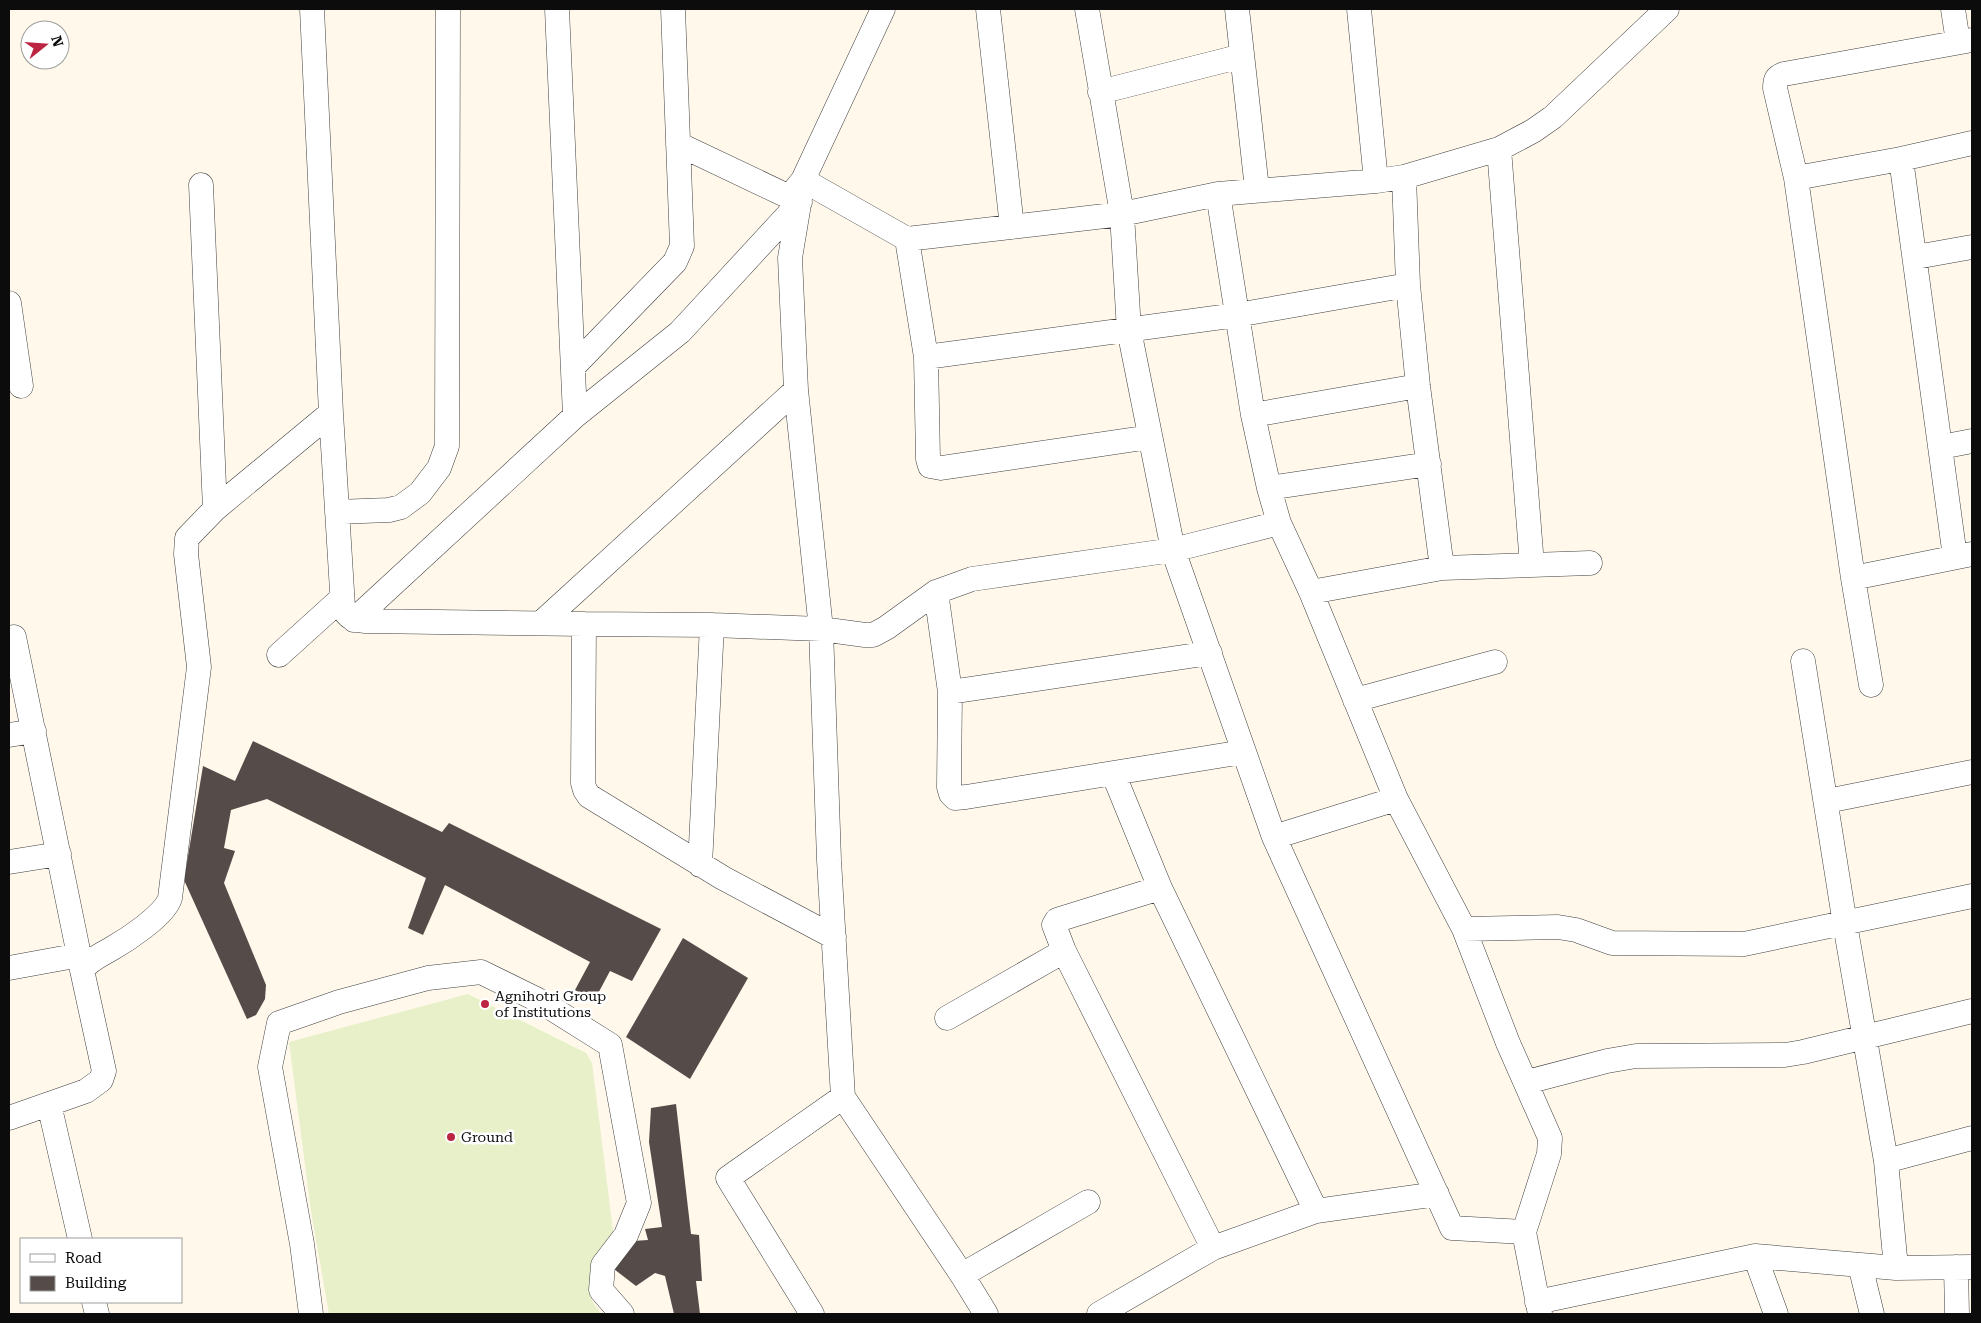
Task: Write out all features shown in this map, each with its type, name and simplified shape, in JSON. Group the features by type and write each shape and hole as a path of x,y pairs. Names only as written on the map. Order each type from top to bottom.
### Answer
{"street":[{"path":"312,9 331,413 342,598 346,614 354,620 712,625 821,629 873,635 886,628 936,592 982,576 1173,550 1279,523"},
{"path":"337,512 389,510 401,506 420,493 439,468 447,446 448,9"},
{"path":"557,9 575,411"},
{"path":"573,371 675,262 682,246 673,9"},
{"path":"354,620 575,411 680,332 793,193 883,9"},
{"path":"988,9 1012,227"},
{"path":"1087,9 1122,214 1129,330 1173,550 1243,752 1274,837 1452,1228 1524,1232"},
{"path":"1237,9 1257,189"},
{"path":"1359,9 1376,181"},
{"path":"678,144 760,183 793,193 906,239 1122,214 1218,194 1257,189 1376,181 1404,176 1499,149 1526,135 1553,117 1668,9"},
{"path":"1871,685 1853,578 1796,178 1775,88 1775,80 1778,76 1965,41 1953,9"},
{"path":"1100,92 1242,56"},
{"path":"1796,178 1972,143"},
{"path":"1499,149 1532,565"},
{"path":"1853,578 1964,556 1941,447 1901,158"},
{"path":"1404,176 1408,284 1418,386 1442,568"},
{"path":"201,185 215,509"},
{"path":"793,193 790,258 796,390 821,629 829,860 843,1097 986,1314"},
{"path":"1218,194 1253,415 1269,488 1279,523 1311,592 1396,799 1464,929 1508,1043 1547,1130 1550,1146 1524,1232 1538,1308 1754,1256 1896,1268 1964,1267 1957,1314"},
{"path":"906,239 926,357 928,459 930,466 941,468 1150,437"},
{"path":"1916,257 1972,247"},
{"path":"926,357 1237,315 1408,284"},
{"path":"9,303 21,386"},
{"path":"1253,415 1418,386"},
{"path":"541,623 796,390"},
{"path":"9,968 90,962 136,932 165,908 170,898 199,667 185,544 191,533 215,509 331,413"},
{"path":"1941,447 1972,441"},
{"path":"1269,488 1429,464"},
{"path":"1311,592 1442,568 1590,563"},
{"path":"936,592 950,692 949,787 950,794 955,798 1243,752"},
{"path":"279,655 342,598"},
{"path":"584,624 583,783 585,790 595,801 723,878 834,937"},
{"path":"700,864 712,625"},
{"path":"9,1118 86,1091 101,1080 104,1071 14,637"},
{"path":"950,692 1210,653"},
{"path":"1803,661 1827,801 1845,924 1866,1035 1886,1161 1896,1268"},
{"path":"1355,700 1495,662"},
{"path":"9,735 34,731"},
{"path":"1827,801 1972,772"},
{"path":"1113,773 1160,888 1316,1211"},
{"path":"1274,837 1396,799"},
{"path":"9,862 59,854"},
{"path":"1160,888 1054,922 1054,928 1213,1248"},
{"path":"1464,929 1558,927 1576,930 1612,943 1744,944 1972,896"},
{"path":"947,1018 1064,951"},
{"path":"311,1314 302,1244 270,1067 278,1023 339,1002 428,978 481,972 540,1001 610,1045 639,1203 626,1235 602,1265 602,1290 622,1314"},
{"path":"1527,1082 1625,1058 1648,1056 1785,1055 1972,1011"},
{"path":"812,1314 728,1178 843,1097"},
{"path":"49,1104 80,1238"},
{"path":"1886,1161 1972,1138"},
{"path":"1099,1314 1213,1248 1316,1211 1437,1194"},
{"path":"962,1275 1088,1202"},
{"path":"1754,1256 1776,1314"},
{"path":"1860,1265 1872,1314"}],"green space":[{"name":"Ground","path":"468,994 586,1053 592,1063 614,1239 591,1290 592,1301 601,1314 329,1314 311,1211 289,1042"}],"building":[{"path":"253,741 442,832 449,823 661,929 632,981 610,971 594,1001 575,990 590,962 445,885 423,935 408,928 426,878 267,799 231,810 224,848 235,851 224,883 266,985 265,999 256,1015 247,1019 184,880 203,766 235,781"},
{"path":"683,938 748,978 690,1079 626,1037"},
{"path":"676,1104 691,1234 699,1235 702,1281 696,1281 700,1314 674,1314 665,1276 655,1273 636,1286 610,1266 633,1241 648,1240 645,1229 662,1227 649,1142 651,1108"}],"place":[{"name":"Agnihotri Group of Institutions","path":"485,1004"},
{"name":"Ground","path":"451,1137"}]}
